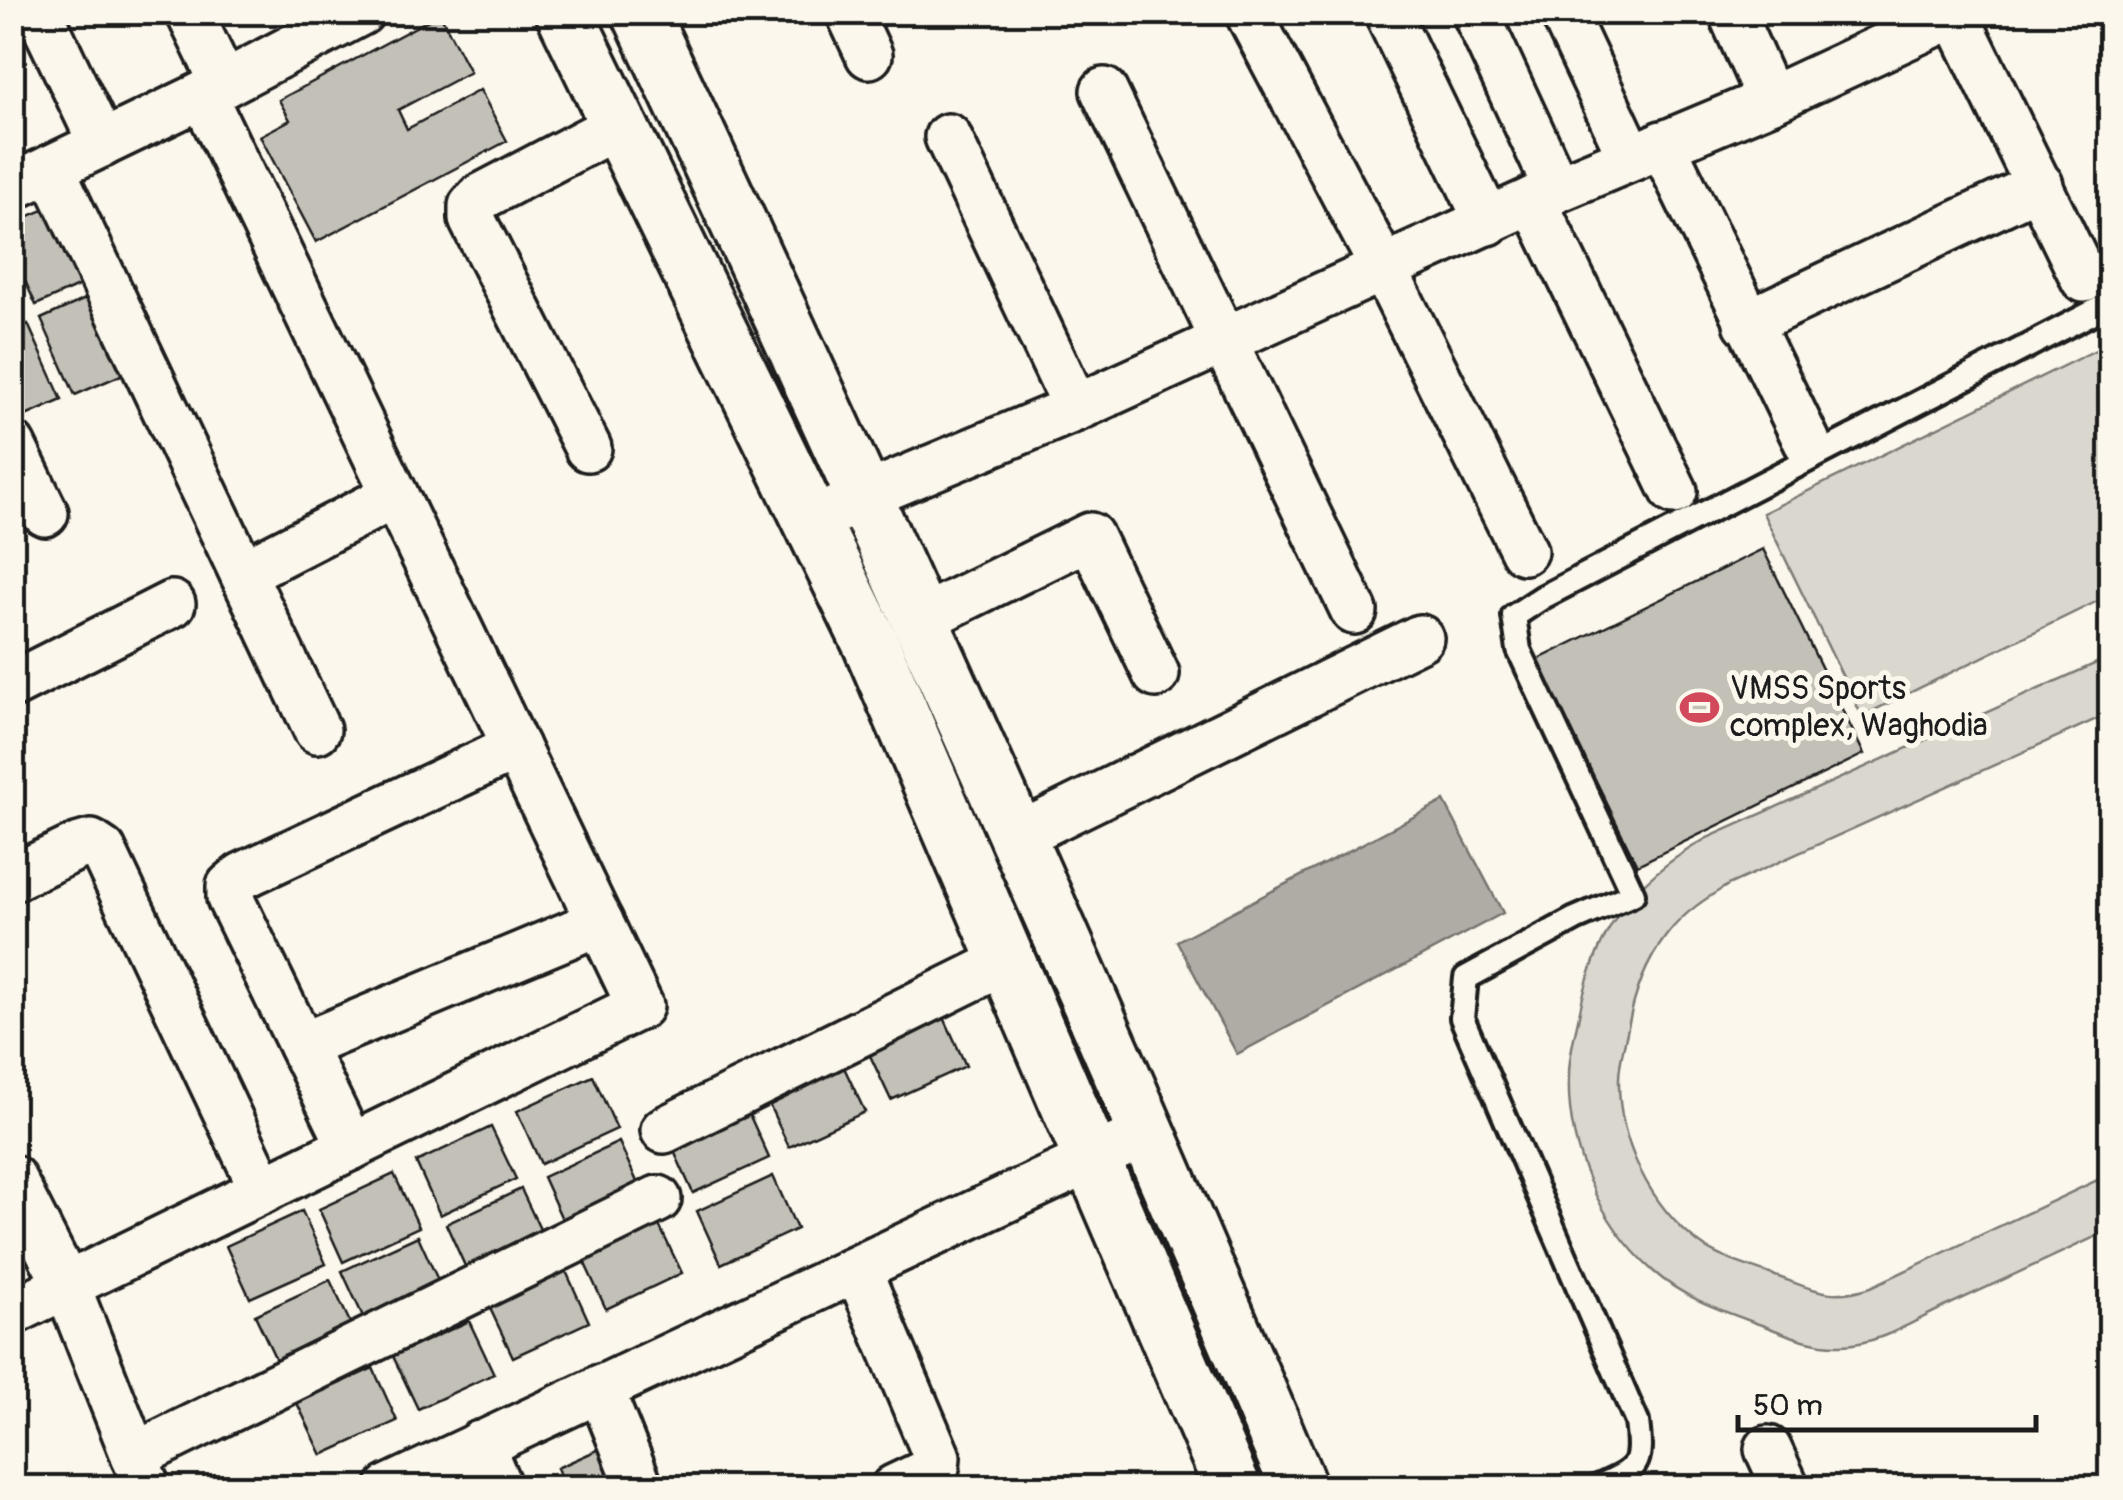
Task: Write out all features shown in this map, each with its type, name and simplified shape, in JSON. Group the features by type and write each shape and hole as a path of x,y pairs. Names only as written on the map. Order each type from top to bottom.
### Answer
{"street":[{"path":"38,12 102,144"},
{"path":"12,1312 640,1006 395,495 214,90 189,12"},
{"path":"564,12 871,644 1233,1488"},
{"path":"640,12 1018,836 1150,1132 1299,1488"},
{"path":"849,12 869,55"},
{"path":"1248,12 1384,269 1524,552"},
{"path":"1387,12 1488,222"},
{"path":"1475,12 1545,195 1674,491"},
{"path":"1563,12 1747,323 1807,442"},
{"path":"1731,12 1770,100"},
{"path":"318,730 243,572 32,178 214,90 358,13"},
{"path":"810,523 1076,408 1646,150 1770,100 1938,17 2040,185 2098,292"},
{"path":"1104,91 1354,611"},
{"path":"588,448 472,218 472,206 479,198 618,124"},
{"path":"948,137 1076,408"},
{"path":"1747,323 2040,185"},
{"path":"12,446 45,513"},
{"path":"243,572 395,495"},
{"path":"920,619 1090,536 1156,674"},
{"path":"12,685 172,604"},
{"path":"1018,836 1420,638"},
{"path":"352,1147 230,898 230,886 242,876 516,747"},
{"path":"12,878 76,847 91,843 103,850 263,1190"},
{"path":"302,1046 600,922"},
{"path":"664,1130 1008,960"},
{"path":"389,1488 1150,1132"},
{"path":"12,1178 67,1286 141,1472 658,1200"},
{"path":"858,1270 938,1457 936,1468 894,1488"},
{"path":"600,1388 640,1488"},
{"path":"480,1444 499,1488"}],"lane":[{"path":"1596,1488 1630,1472 1641,1452 1637,1422 1462,1018 1466,978 1560,927 1633,894 1519,650 1514,616 2105,306 2098,292"}],"shaded area":[{"path":"2110,343 2110,595 1862,716 1763,513"},
{"path":"2110,657 2110,713 1730,884 1687,913 1652,957 1642,979 1619,1079 1624,1126 1640,1170 1682,1229 1716,1254 1808,1288 1843,1293 1871,1287 2110,1174 2110,1230 1894,1331 1854,1344 1828,1345 1796,1338 1713,1307 1664,1280 1634,1252 1602,1207 1573,1129 1570,1060 1586,984 1620,912 1656,873 1707,838"},
{"path":"1444,801 1503,913 1237,1054 1177,941"}],"building":[{"path":"440,14 470,72 398,110 407,129 480,90 507,141 316,242 260,136 290,120 279,100"},
{"path":"55,205 89,281 36,305 12,252 12,223"},
{"path":"94,295 128,372 75,395 41,319"},
{"path":"28,324 62,400 12,422 12,331"},
{"name":"VMSS Sports complex, Waghodia","path":"1763,549 1864,754 1637,865 1537,660"},
{"path":"942,1013 966,1066 891,1100 866,1047"},
{"path":"840,1059 865,1112 789,1147 764,1094"},
{"path":"593,1076 617,1129 541,1164 517,1111"},
{"path":"745,1105 769,1158 693,1193 669,1140"},
{"path":"491,1127 516,1179 440,1215 416,1162"},
{"path":"619,1142 643,1195 567,1230 543,1177"},
{"path":"394,1174 419,1227 343,1262 319,1209"},
{"path":"773,1176 797,1229 721,1264 697,1211"},
{"path":"521,1189 546,1242 470,1277 446,1224"},
{"path":"302,1211 326,1264 250,1298 226,1246"},
{"path":"657,1221 682,1273 606,1309 581,1255"},
{"path":"418,1236 442,1289 366,1323 342,1271"},
{"path":"565,1269 589,1322 513,1357 488,1304"},
{"path":"330,1280 355,1333 280,1368 255,1315"},
{"path":"469,1321 494,1374 418,1409 393,1356"},
{"path":"373,1368 397,1421 322,1455 297,1403"},
{"path":"611,1444 630,1488 566,1488 557,1468"}],"place":[{"name":"VMSS Sports complex, Waghodia","path":"1700,707"}]}
